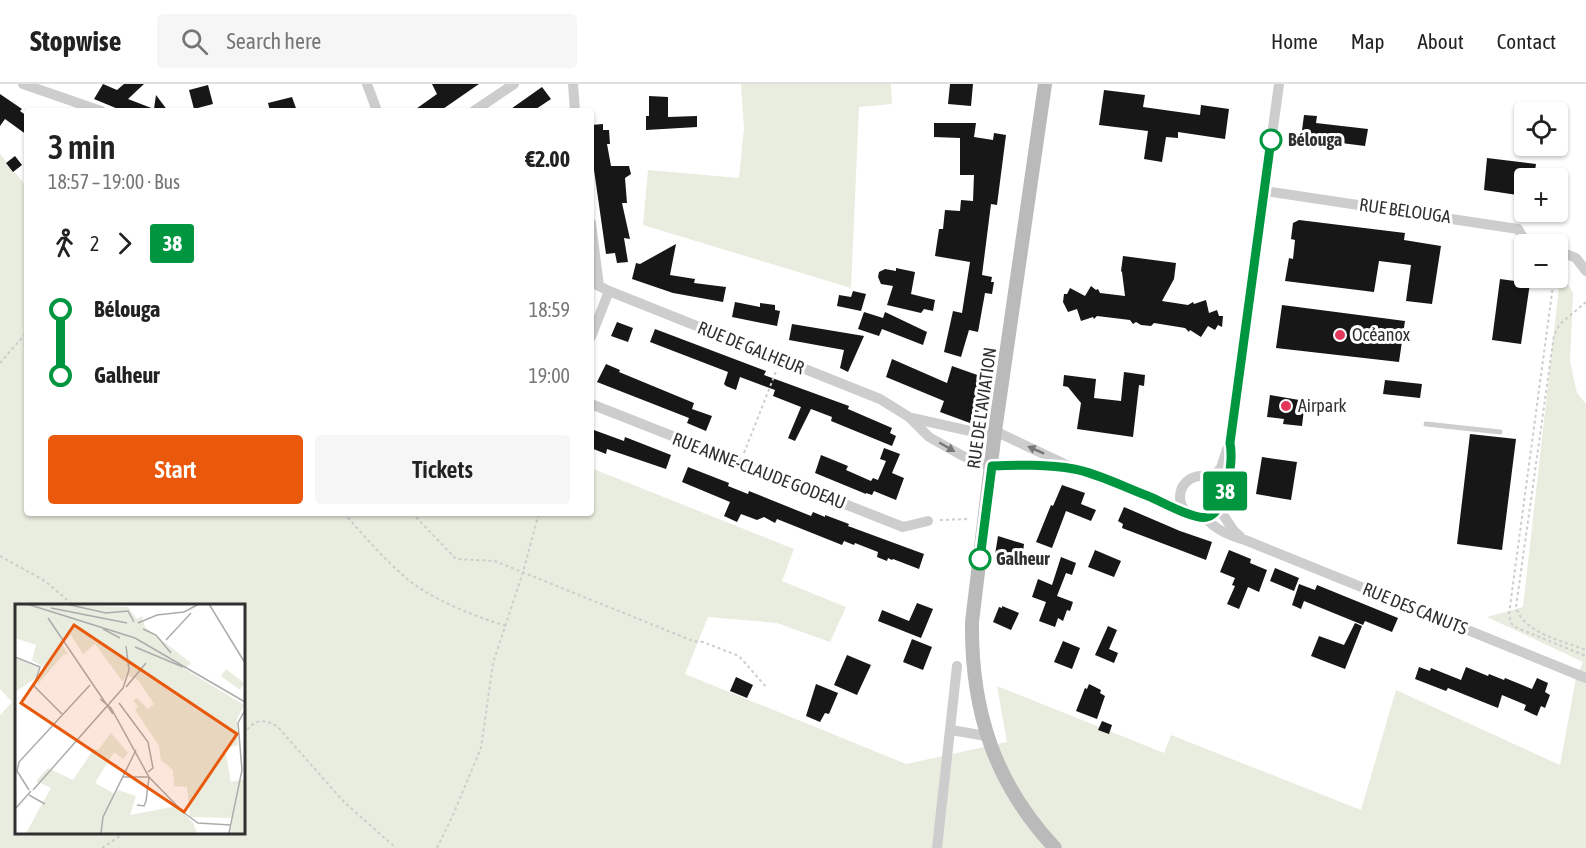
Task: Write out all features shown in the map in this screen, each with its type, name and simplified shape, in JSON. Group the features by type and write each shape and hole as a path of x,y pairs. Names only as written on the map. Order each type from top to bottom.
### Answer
{"street":[{"path":"23,84 92,108"},
{"path":"367,84 376,108"},
{"path":"478,108 514,84"},
{"path":"573,84 575,108"},
{"name":"RUE DE L'AVIATION","path":"1044,84 996,431 972,622 972,646 978,695 987,736 995,758 1031,819 1055,848"},
{"path":"1211,478 1221,468 1230,443 1279,84"},
{"name":"RUE BELOUGA","path":"1264,191 1518,229 1521,234"},
{"path":"594,244 600,286 594,320"},
{"path":"1568,254 1576,258 1586,271"},
{"name":"RUE DE GALHEUR","path":"600,286 780,361 879,399 909,417 929,437 961,455 992,466"},
{"name":"RUE ANNE-CLAUDE GODEAU","path":"594,405 903,527 928,521"},
{"name":"RUE DE GALHEUR","path":"909,417 970,431 996,431"},
{"path":"996,431 1075,469 1200,518 1211,516 1219,508 1232,462 1230,443"},
{"path":"992,466 1015,465 1075,469"},
{"path":"1189,514 1183,508 1180,500 1185,484 1194,477 1211,478 1219,485 1223,496"},
{"name":"RUE DES CANUTS","path":"1219,508 1234,531 1245,540"},
{"name":"RUE DES CANUTS","path":"1206,518 1230,536 1245,540 1586,678"},
{"path":"937,848 957,666"},
{"path":"951,730 987,736"}],"lane":[{"path":"1426,424 1500,432"}],"path":[{"path":"1553,288 1509,614 1511,624 1515,627 1586,656"},
{"path":"1586,302 1560,324 1554,335 1516,607 1522,621 1531,628 1586,650"},
{"path":"0,363 24,335"},
{"path":"739,463 780,361"},
{"path":"347,516 407,579 443,601 475,616 506,626"},
{"path":"415,516 456,559 495,561 693,641 703,642 739,656 767,688"},
{"path":"436,847 452,817 481,748 494,663 538,516"},
{"path":"928,521 985,518"},
{"path":"0,556 45,581 72,604"},
{"path":"244,733 254,722 266,721 277,726 344,802 396,848"},
{"path":"102,848 123,833"}],"shaded area":[{"path":"741,84 891,84 892,104 859,107 851,288 643,225 648,170 739,178 744,128"},
{"path":"0,154 24,183 24,516 594,516 594,469 794,549 782,581 846,607 830,642 777,623 708,617 685,674 906,764 1007,742 997,686 1164,753 1171,735 1361,810 1396,690 1560,765 1576,678 1583,662 1487,617 1523,607 1559,288 1568,288 1568,284 1573,293 1570,361 1577,393 1586,404 1586,848 0,848 0,715 12,702 0,689"}],"building":[{"path":"103,84 117,90 124,84 144,84 128,99 151,108 116,108 94,99"},
{"path":"432,84 479,84 444,108 417,108 437,94"},
{"path":"950,84 973,84 971,106 948,104"},
{"path":"208,85 213,104 194,108 189,90"},
{"path":"542,87 551,99 538,108 512,108"},
{"path":"1104,90 1145,95 1143,107 1200,115 1201,105 1229,109 1225,139 1178,132 1178,138 1166,137 1162,162 1144,159 1148,131 1099,125"},
{"path":"0,94 22,109 20,111 24,114 24,133 5,119 0,126"},
{"path":"156,95 166,108 154,108"},
{"path":"649,96 668,97 668,117 697,116 697,127 646,130"},
{"path":"292,97 296,108 269,108 268,103"},
{"path":"1304,115 1317,116 1316,123 1368,129 1365,146 1301,138"},
{"path":"934,123 976,123 974,137 993,140 994,133 1006,135 997,205 991,204 982,275 992,277 991,282 994,282 992,294 985,293 978,332 969,330 961,357 944,352 953,311 962,313 970,262 935,256 939,229 943,229 945,210 960,211 961,200 973,201 974,175 960,175 960,138 934,137"},
{"path":"603,124 603,130 609,130 610,144 607,144 611,166 629,166 631,174 625,178 627,203 622,203 630,239 624,238 628,262 617,263 615,253 606,254 594,170 594,125"},
{"path":"15,156 22,165 13,172 6,163"},
{"path":"1487,158 1536,164 1535,168 1514,168 1514,194 1484,190"},
{"path":"1299,220 1405,233 1404,240 1441,246 1432,304 1406,301 1411,265 1379,261 1374,292 1285,281 1289,258 1293,259 1295,240 1291,239 1293,223"},
{"path":"676,244 670,275 695,279 694,283 726,287 723,302 673,293 632,279 636,263 640,264"},
{"path":"1123,256 1176,263 1174,279 1162,301 1188,305 1206,300 1209,313 1217,310 1219,316 1223,316 1222,327 1218,325 1215,330 1208,326 1201,337 1185,328 1154,323 1151,326 1141,325 1136,322 1133,324 1130,320 1097,316 1094,319 1093,317 1081,321 1077,309 1068,312 1063,302 1064,294 1067,294 1070,288 1085,296 1091,286 1098,289 1100,293 1125,296 1121,271"},
{"path":"896,268 915,272 911,294 935,300 933,311 924,309 921,313 887,305 893,286 881,284 878,277 879,272 885,269 896,271"},
{"path":"1500,279 1514,281 1514,288 1529,288 1521,344 1492,340"},
{"path":"853,291 866,294 861,311 837,306 839,295 851,297"},
{"path":"735,302 760,307 760,303 775,305 775,310 780,311 777,326 732,317"},
{"name":"Océanox","path":"1282,305 1405,321 1399,362 1276,348"},
{"path":"864,312 883,318 885,312 927,332 923,345 882,329 879,336 858,329"},
{"path":"617,322 633,328 628,342 611,336"},
{"path":"792,324 864,336 848,372 840,368 844,350 789,340"},
{"path":"655,329 766,371 764,375 849,406 848,409 892,428 890,433 896,436 892,446 831,421 832,417 811,409 795,441 788,438 801,407 773,396 775,390 740,377 736,390 726,386 724,384 728,372 650,342"},
{"path":"892,359 947,383 952,366 983,377 970,423 940,412 944,401 886,377"},
{"path":"606,364 620,370 619,372 694,403 692,409 712,416 706,431 687,423 689,418 597,382"},
{"path":"1124,372 1145,375 1144,386 1139,385 1133,437 1077,429 1081,403 1068,387 1063,386 1064,375 1096,379 1094,398 1121,401"},
{"path":"1385,380 1422,384 1420,398 1383,394"},
{"name":"Airpark","path":"1270,395 1305,401 1302,426 1283,424 1284,419 1267,417"},
{"path":"594,430 624,441 625,437 671,455 666,469 607,449 606,454 594,449"},
{"path":"1470,434 1516,439 1502,550 1457,544"},
{"path":"884,448 900,454 892,473 904,478 896,500 874,491 872,495 866,494 815,473 821,455 848,466 846,470 871,481 873,478 878,480 886,461 880,459"},
{"path":"1262,457 1297,462 1291,500 1256,494"},
{"path":"688,467 729,483 728,486 748,494 749,491 811,516 813,512 825,517 825,515 849,524 848,526 924,554 919,569 893,559 888,558 887,561 877,557 878,552 855,543 854,545 844,541 842,545 777,519 775,523 764,517 757,520 741,514 737,522 724,516 730,502 682,482"},
{"path":"1062,485 1085,493 1081,504 1096,510 1091,521 1066,511 1052,548 1036,542"},
{"path":"1124,507 1212,542 1206,560 1122,528 1123,524 1118,521"},
{"path":"998,536 1024,544 1022,561 1013,557 995,555"},
{"path":"1095,550 1121,561 1114,577 1088,567"},
{"path":"1229,550 1251,559 1250,563 1267,570 1259,592 1248,587 1239,609 1227,604 1235,586 1232,585 1235,578 1220,572"},
{"path":"1061,557 1076,563 1072,575 1066,573 1057,596 1073,602 1063,621 1058,618 1055,627 1039,621 1046,602 1032,597 1038,579 1052,585"},
{"path":"1275,568 1299,578 1294,591 1270,581"},
{"path":"1299,584 1315,590 1317,585 1398,618 1392,632 1365,621 1363,625 1304,601 1301,609 1292,605"},
{"path":"917,603 933,609 921,638 878,621 882,610 909,621"},
{"path":"1002,606 1019,613 1011,630 993,622 999,607 1002,608"},
{"path":"1355,623 1362,626 1345,669 1311,656 1319,636 1344,645"},
{"path":"1108,626 1117,630 1109,649 1118,653 1114,663 1095,655"},
{"path":"912,639 932,647 923,670 903,662"},
{"path":"1063,641 1080,648 1072,669 1054,662"},
{"path":"847,655 871,665 857,695 834,685"},
{"path":"1419,667 1430,671 1431,668 1461,680 1466,667 1488,676 1489,674 1504,680 1505,678 1532,689 1537,678 1548,683 1545,692 1550,695 1545,708 1541,706 1537,716 1524,710 1526,705 1502,695 1498,708 1448,688 1446,691 1415,679"},
{"path":"736,677 753,685 747,698 730,691"},
{"path":"816,684 838,693 829,714 825,713 820,722 806,716"},
{"path":"1089,684 1101,690 1100,693 1105,696 1097,719 1076,711 1085,688 1087,689"},
{"path":"1102,721 1112,725 1109,734 1098,730"}],"bus line":[{"name":"38","path":"980,559 992,466 1015,465 1075,469 1176,507 1194,517 1206,518 1219,508 1232,462 1230,443 1271,140"}],"place":[{"name":"Bélouga","path":"1271,140"},
{"name":"Océanox","path":"1340,335"},
{"name":"Airpark","path":"1286,406"},
{"name":"Galheur","path":"980,559"}]}
